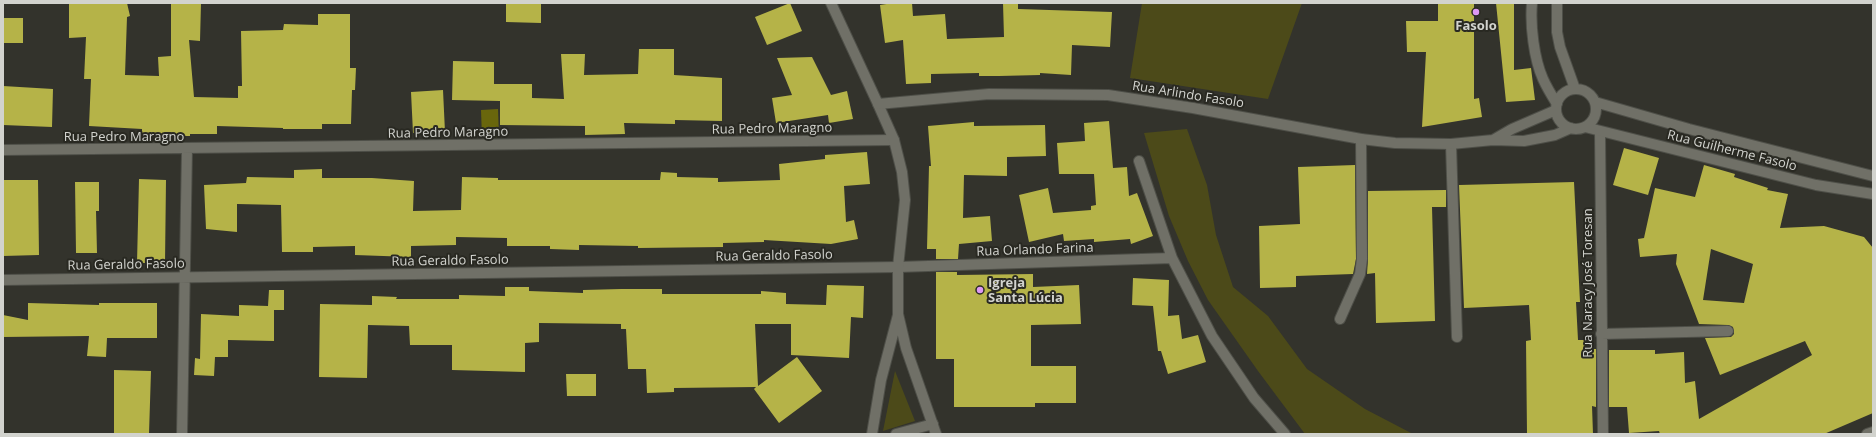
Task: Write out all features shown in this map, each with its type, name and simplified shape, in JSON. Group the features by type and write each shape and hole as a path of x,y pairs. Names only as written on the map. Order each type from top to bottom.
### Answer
{"street":[{"path":"830,3 894,140 902,172 905,200 898,267 898,314 906,348 934,429 896,434"},
{"path":"1493,140 1512,128 1557,107 1560,98 1567,92 1575,89 1587,92 1595,102 1595,116 1585,127 1578,129 1571,128 1561,122 1557,107 1539,67 1534,41 1532,3"},
{"path":"1557,3 1557,32 1560,47 1575,89"},
{"name":"Rua Arlindo Fasolo","path":"878,104 989,94 1108,95 1193,108 1361,139 1395,143 1451,144 1493,140 1509,141 1540,139 1571,128"},
{"name":"Rua Guilherme Fasolo","path":"1595,102 1689,129 1873,176"},
{"name":"Rua Guilherme Fasolo","path":"1585,127 1816,185 1873,194"},
{"name":"Rua Naracy José Toresan","path":"1600,132 1603,434"},
{"path":"1340,319 1360,274 1362,259 1361,139"},
{"name":"Rua Pedro Maragno","path":"3,150 894,140"},
{"path":"1451,144 1457,337"},
{"path":"182,434 186,277 187,149"},
{"path":"1139,160 1172,258 1212,336 1254,398 1285,434"},
{"name":"Rua Orlando Farina","path":"898,267 1172,258"},
{"name":"Rua Geraldo Fasolo","path":"3,280 898,267"},
{"path":"872,434 881,380 898,314"},
{"path":"1601,334 1728,331"},
{"path":"1867,434 1873,432"}],"shaded area":[{"path":"1142,3 1302,3 1268,99 1130,78"},
{"path":"498,109 499,137 482,138 481,110"},
{"path":"1187,129 1207,185 1216,235 1233,287 1268,316 1307,369 1365,409 1413,434 1305,434 1258,371 1208,300 1188,261 1169,216 1144,133"},
{"path":"895,371 915,421 883,431"}],"building":[{"path":"69,3 127,3 130,16 127,17 125,75 159,76 158,57 171,56 171,3 201,3 200,41 189,40 194,97 238,98 238,86 242,86 241,31 283,30 284,24 318,25 318,14 350,14 350,68 356,68 355,90 352,90 351,124 322,124 322,129 217,126 217,134 190,134 190,136 162,136 162,134 142,133 142,129 89,126 91,79 84,79 86,37 69,38"},
{"path":"506,3 541,3 541,23 506,22"},
{"path":"790,3 802,31 767,45 755,17"},
{"path":"912,3 913,16 945,14 947,39 1004,37 1003,3 1018,3 1018,9 1112,12 1110,47 1072,45 1071,75 1040,73 1040,75 999,76 979,76 979,73 931,74 931,83 906,84 903,40 885,43 880,5"},
{"path":"1438,3 1474,3 1474,99 1479,98 1482,117 1422,127 1426,52 1407,52 1406,21 1438,21"},
{"path":"1496,3 1514,3 1514,70 1531,68 1535,100 1506,102"},
{"path":"3,18 23,18 23,43 3,43"},
{"path":"639,49 674,49 674,75 722,78 722,121 675,120 675,124 624,123 625,134 585,135 585,126 500,125 500,101 452,100 453,61 494,62 494,84 532,84 532,98 564,99 561,54 585,54 584,75 638,74"},
{"path":"812,57 831,95 847,91 853,119 829,123 828,115 776,123 772,98 792,95 777,58"},
{"path":"3,86 53,89 52,127 3,125"},
{"path":"443,90 445,132 413,133 411,92"},
{"path":"1109,121 1113,168 1127,167 1129,196 1137,193 1153,236 1131,244 1130,239 1094,242 1094,239 1064,241 1063,234 1029,242 1019,195 1048,188 1053,213 1091,210 1091,206 1096,205 1094,174 1059,174 1057,143 1085,141 1084,123"},
{"path":"974,122 974,126 1045,125 1046,156 1007,157 1007,176 964,175 963,218 990,216 992,241 959,244 958,259 936,259 936,249 927,249 929,166 931,166 928,126"},
{"path":"1624,148 1659,158 1648,195 1613,185"},
{"path":"867,152 870,184 844,186 846,222 854,220 858,239 831,244 764,240 764,242 723,243 723,247 638,248 638,246 579,245 579,250 550,249 550,246 507,246 507,238 456,237 456,245 411,246 411,257 355,255 355,246 313,247 313,252 282,252 281,205 237,204 237,232 206,229 204,185 246,183 247,177 294,178 294,170 322,169 322,178 372,178 414,181 413,211 461,210 462,177 498,178 498,180 660,180 661,172 677,173 677,177 718,178 718,182 780,180 779,164 825,159 825,155"},
{"path":"1355,165 1356,259 1353,274 1296,276 1296,287 1260,288 1259,226 1300,224 1298,167"},
{"path":"1704,165 1735,174 1734,177 1768,188 1767,190 1788,194 1780,228 1824,226 1864,237 1873,248 1873,413 1824,434 1660,434 1659,431 1629,433 1627,407 1609,407 1609,350 1655,350 1655,354 1684,352 1685,383 1695,381 1699,419 1812,355 1805,341 1720,375 1705,338 1731,337 1734,334 1733,327 1728,325 1699,324 1676,264 1677,254 1640,257 1638,239 1644,238 1655,188 1695,197","holes":["1711,249 1753,264 1744,303 1703,300"]},
{"path":"139,179 166,180 165,263 137,263"},
{"path":"3,180 38,180 39,255 3,256"},
{"path":"75,182 99,182 99,211 96,211 97,253 76,253"},
{"path":"1574,182 1580,302 1576,302 1578,340 1591,340 1591,349 1596,349 1596,407 1592,406 1593,434 1527,434 1526,341 1531,340 1529,305 1464,308 1459,185"},
{"path":"1446,190 1446,207 1432,207 1435,321 1376,323 1375,273 1367,274 1368,191"},
{"path":"936,272 957,272 957,275 1033,274 1033,287 1079,285 1081,324 1031,325 1031,366 1076,366 1076,403 1035,403 1035,407 954,407 954,359 936,359"},
{"path":"1133,278 1169,280 1168,316 1179,315 1182,339 1198,335 1206,362 1168,374 1161,351 1158,351 1153,306 1132,305"},
{"path":"827,285 864,286 863,318 851,317 849,358 791,355 791,324 755,324 758,386 797,357 822,391 779,423 754,389 756,387 674,388 674,392 647,393 646,369 628,369 626,329 621,329 621,324 539,323 539,342 525,343 525,372 452,370 452,345 410,345 409,326 368,325 367,378 319,377 320,304 372,305 372,296 397,297 396,299 459,299 459,295 505,296 505,287 529,287 529,291 583,293 583,290 621,289 662,289 662,294 761,294 761,291 786,293 786,304 826,305"},
{"path":"269,290 284,290 284,310 274,310 274,341 228,340 228,357 215,357 214,376 194,375 195,358 200,359 201,314 239,316 239,305 268,306"},
{"path":"28,303 99,305 99,303 157,303 157,338 107,338 106,357 87,356 89,336 3,337 3,315 28,320"},
{"path":"114,370 151,371 149,434 114,434"},
{"path":"566,374 596,374 596,396 567,396"}],"place":[{"name":"Fasolo","path":"1476,12"},
{"name":"Igreja Santa Lúcia","path":"980,290"}]}
